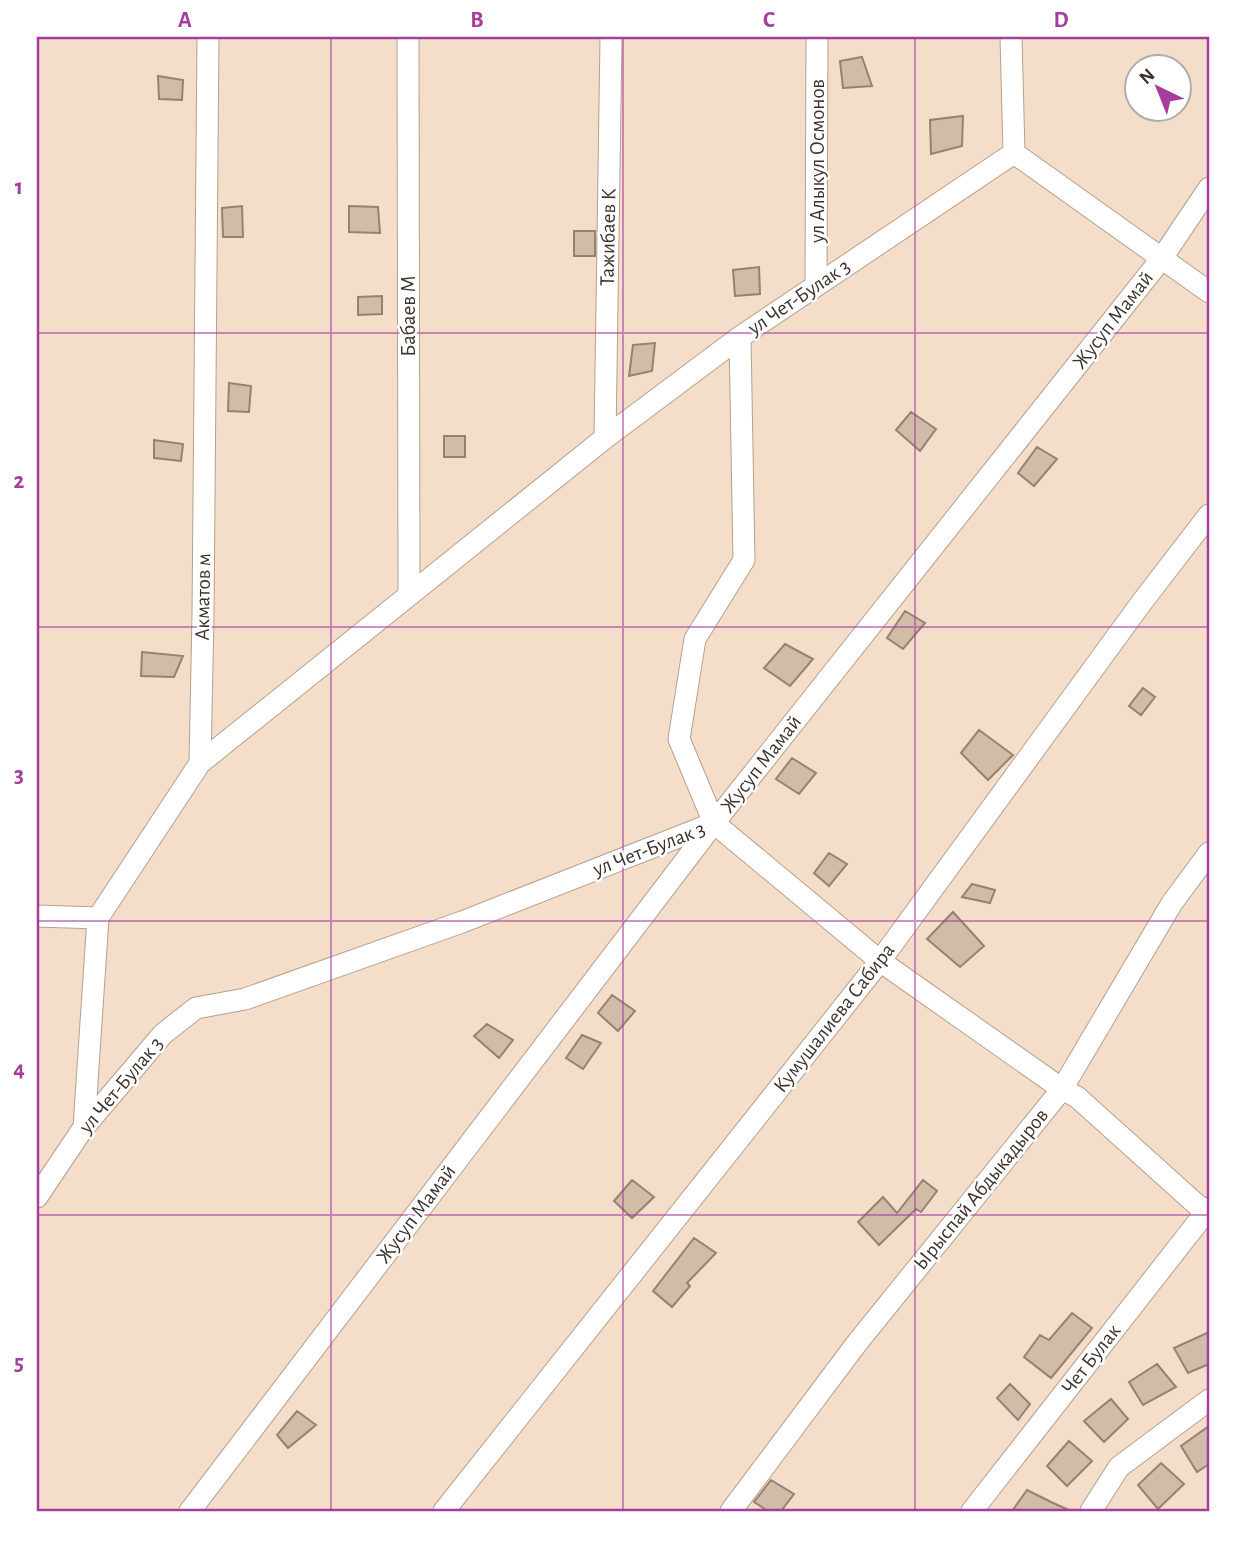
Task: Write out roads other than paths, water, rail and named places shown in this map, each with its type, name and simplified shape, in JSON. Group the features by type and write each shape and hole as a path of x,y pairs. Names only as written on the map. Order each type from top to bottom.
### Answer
{"street":[{"name":"Акматов м","path":"200,763 208,37"},
{"name":"Бабаев М","path":"408,37 408,595"},
{"name":"Тажибаев К","path":"605,438 611,37"},
{"name":"ул Алыкул Осмонов","path":"816,285 817,37"},
{"path":"1011,37 1014,153 1209,292"},
{"name":"ул Чет-Булак 3","path":"37,1197 84,1127 163,1034 196,1008 245,999 462,922 714,823 679,739 695,639 744,560 740,337 1014,153"},
{"name":"Жусуп Мамай","path":"190,1511 714,823 1162,258 1209,188"},
{"path":"84,1127 97,918 200,763 605,438 740,337"},
{"name":"Кумушалиева Сабира","path":"444,1511 880,961 1142,602 1209,515"},
{"path":"714,823 880,961 1077,1097 1207,1210"},
{"name":"Ырыспай Абдыкадыров","path":"731,1511 857,1343 1062,1089 1172,903 1209,853"},
{"path":"37,916 97,918"},
{"name":"Чет Булак","path":"972,1511 1207,1210"},
{"path":"1091,1511 1119,1467 1209,1400"}]}
